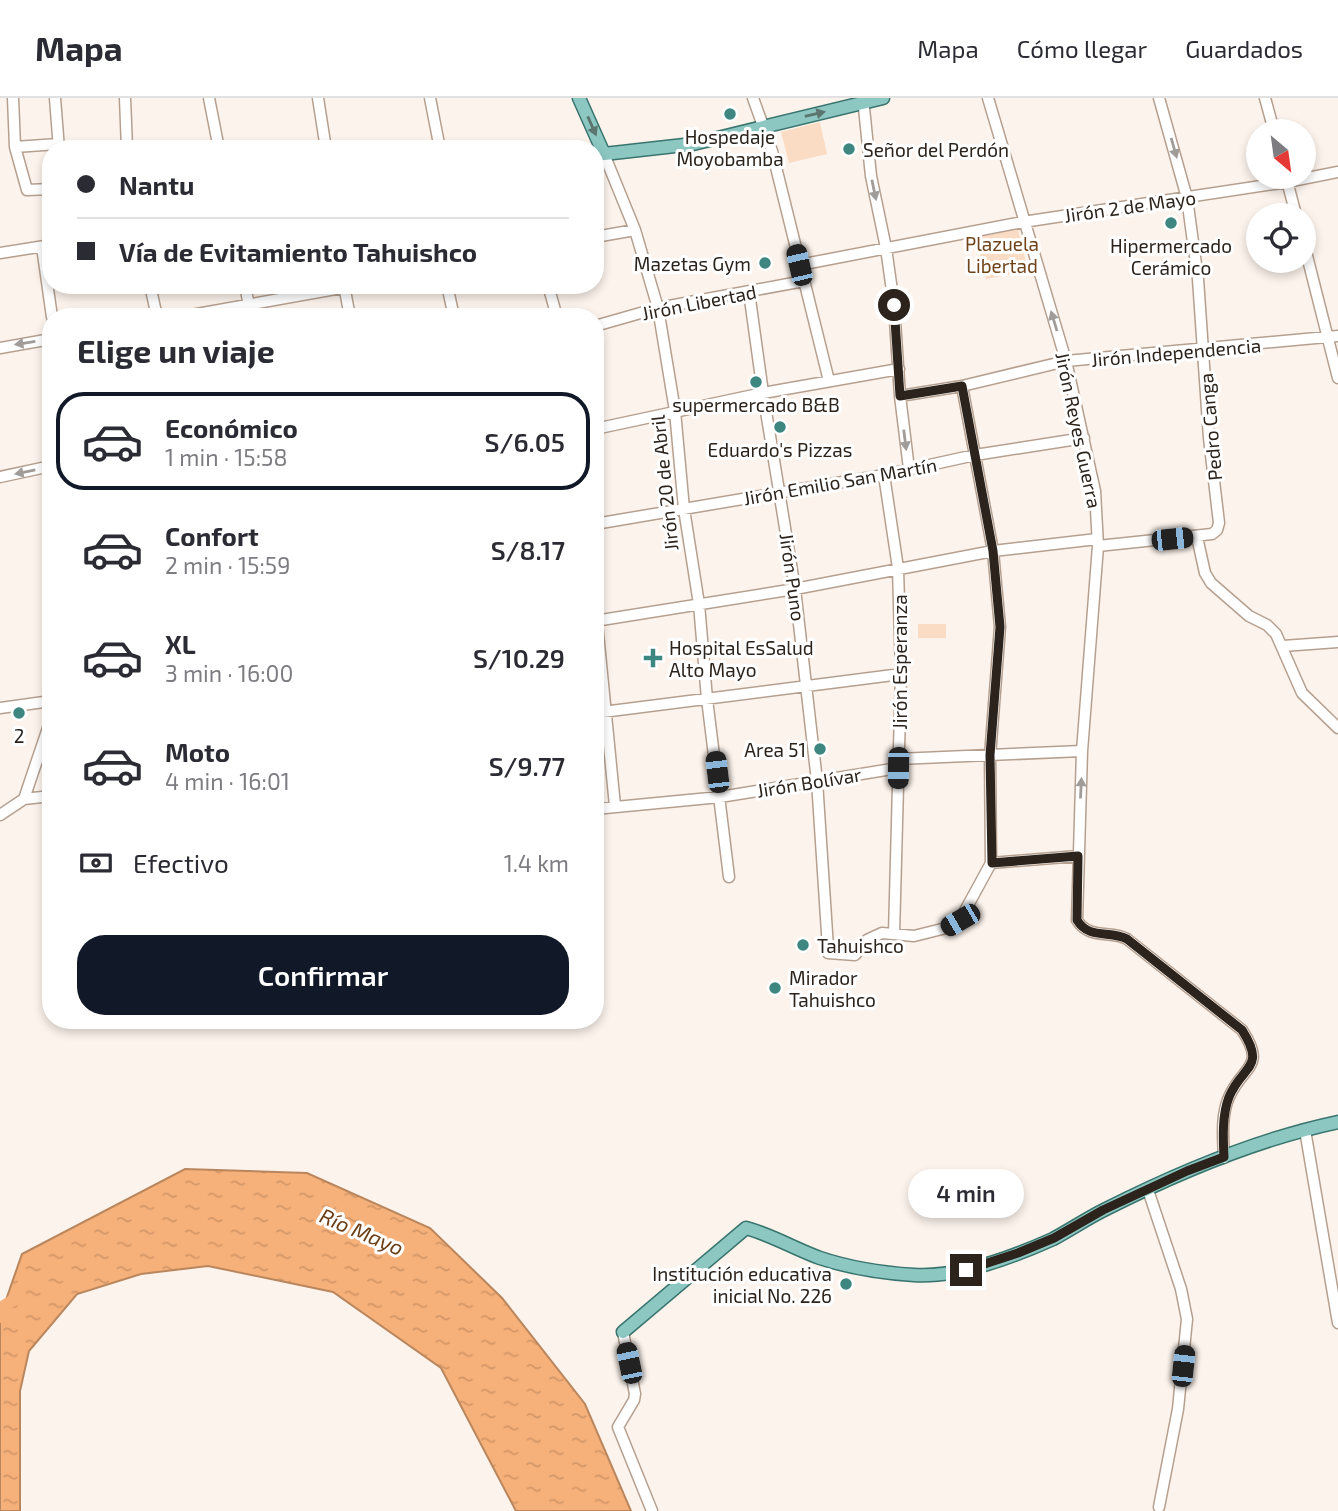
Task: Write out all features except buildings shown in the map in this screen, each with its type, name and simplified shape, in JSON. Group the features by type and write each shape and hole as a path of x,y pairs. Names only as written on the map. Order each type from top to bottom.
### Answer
{"main road":[{"name":"Jirón 20 de Abril","path":"579,98 595,140"},
{"path":"604,154 693,144 863,100 883,98"},
{"path":"623,1332 746,1228 820,1258 869,1270 917,1275 966,1270 1054,1238 1103,1210 1187,1171 1305,1130 1338,1122"}],"street":[{"path":"13,98 15,146 27,190 42,189"},
{"path":"55,98 58,140"},
{"path":"127,98 127,140"},
{"path":"209,98 217,140"},
{"path":"318,98 325,140"},
{"path":"430,98 438,140"},
{"path":"754,98 775,161 829,381"},
{"name":"Jirón Reyes Guerra","path":"988,98 1066,361 1095,491 1097,543 1082,751 1077,920 1093,933 1119,935 1127,939 1242,1030 1253,1046 1254,1056 1250,1068 1232,1091 1227,1105 1223,1137 1224,1157"},
{"name":"Pedro Canga","path":"1159,98 1187,198 1198,279 1217,530 1212,534 1197,537"},
{"path":"1265,98 1270,119"},
{"path":"863,100 871,176 887,248 909,470"},
{"path":"15,146 42,146"},
{"name":"Jirón 20 de Abril","path":"604,163 635,230 658,308 676,411 684,509 699,604 707,699 729,877"},
{"name":"Jirón 2 de Mayo","path":"1316,175 1338,172"},
{"name":"Jirón 2 de Mayo","path":"799,265 1023,222 1246,187"},
{"path":"604,235 635,230"},
{"path":"0,253 42,247"},
{"path":"1313,273 1333,337 1338,378"},
{"name":"Jirón Libertad","path":"604,323 658,308 804,281"},
{"name":"Jirón Puno","path":"749,292 795,589 817,781 828,951 855,955 867,940 881,933 894,934"},
{"path":"247,294 250,308"},
{"path":"228,308 305,294"},
{"name":"Jirón Independencia","path":"900,396 968,385 1066,361 1333,337"},
{"path":"0,348 42,341"},
{"path":"604,427 763,393 898,369"},
{"path":"894,934 914,936 946,928 960,920 992,863 990,755 1000,627 993,551 964,400 968,385"},
{"name":"Jirón Emilio San Martín","path":"604,522 884,475 975,455 1084,438"},
{"path":"0,477 42,468"},
{"name":"Jirón Esperanza","path":"884,475 898,568 901,674 894,934"},
{"path":"604,619 795,589 993,551 1197,537 1205,573 1211,583 1249,616 1267,625 1276,634 1302,693 1338,728"},
{"path":"1283,646 1338,642"},
{"path":"604,712 901,674"},
{"path":"0,708 42,702"},
{"path":"604,737 615,806"},
{"path":"24,799 42,746"},
{"name":"Jirón Bolívar","path":"604,808 720,797 898,764 990,755 1082,751"},
{"path":"0,815 24,799 42,797"},
{"path":"992,863 1078,856"},
{"path":"1305,1130 1338,1323"},
{"path":"1147,1190 1181,1289 1187,1319 1178,1409 1159,1507"},
{"path":"623,1332 635,1394 618,1427 652,1511"}],"green space":[{"path":"820,122 827,154 789,163 781,132"},
{"name":"Plazuela Libertad","path":"1018,229 1028,271 986,279 976,237"},
{"path":"918,624 946,624 946,638 918,638"}],"water":[{"path":"185,1169 307,1173 430,1228 502,1298 585,1404 631,1511 516,1511 441,1368 333,1292 208,1266 141,1274 77,1294 29,1351 20,1391 20,1511 0,1511 0,1317 22,1254"}],"waterway":[{"name":"Río Mayo","path":"0,1317 1,1308 16,1298"}],"place":[{"name":"Hospedaje Moyobamba","path":"730,114"},
{"name":"Señor del Perdón","path":"849,149"},
{"name":"Hipermercado Cerámico","path":"1171,223"},
{"name":"Mazetas Gym","path":"765,263"},
{"name":"supermercado B&B","path":"756,382"},
{"name":"Eduardo's Pizzas","path":"780,427"},
{"name":"Hospital EsSalud Alto Mayo","path":"653,658"},
{"name":"2","path":"19,713"},
{"name":"Area 51","path":"820,749"},
{"name":"Tahuishco","path":"803,945"},
{"name":"Mirador Tahuishco","path":"775,988"},
{"name":"Institución educativa inicial No. 226","path":"846,1284"}],"route":[{"path":"894,305 900,396 962,386 993,551 1000,627 990,755 992,863 1078,856 1077,920 1080,925 1093,933 1119,935 1127,939 1242,1030 1253,1046 1254,1056 1250,1068 1232,1091 1225,1110 1224,1157 1103,1210 1054,1238 966,1270"}]}
